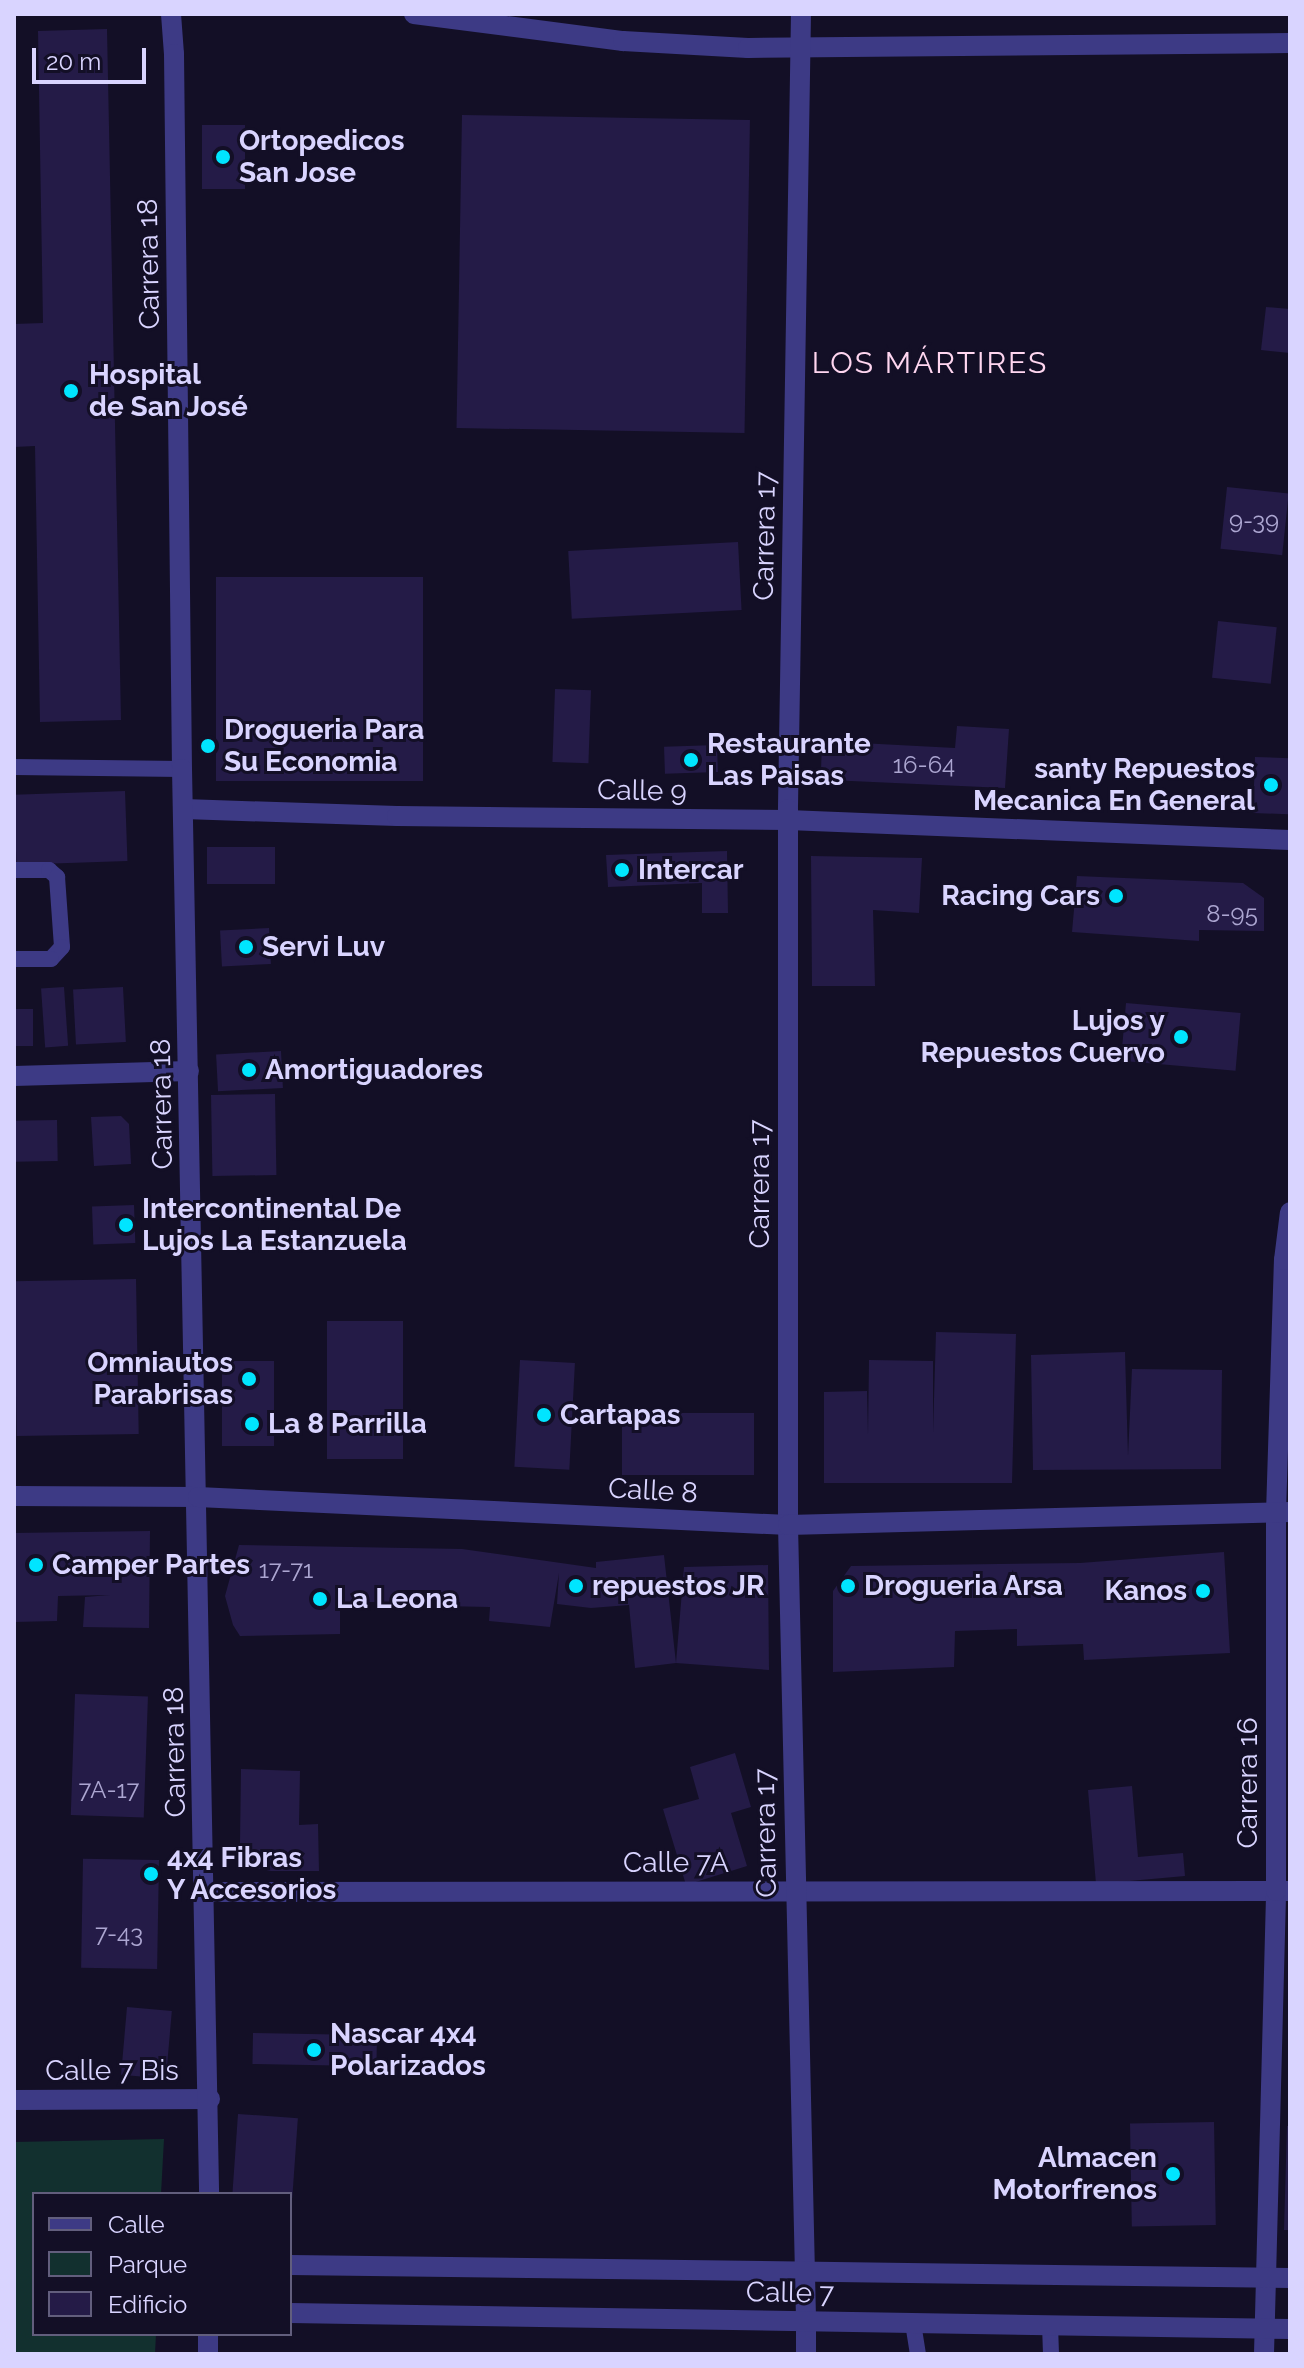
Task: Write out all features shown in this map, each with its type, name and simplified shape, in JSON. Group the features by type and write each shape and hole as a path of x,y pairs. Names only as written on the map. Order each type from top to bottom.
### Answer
{"street":[{"name":"Carrera 18","path":"171,14 174,54 182,769 210,2099 209,2192"},
{"path":"414,14 623,41 802,49 1290,43"},
{"name":"Carrera 17","path":"801,14 788,820 788,1525 794,1891 807,2272 806,2354"},
{"name":"Calle 9","path":"184,809 397,816 788,820 1290,840"},
{"path":"14,1076 189,1071"},
{"name":"Carrera 16","path":"1264,2354 1264,2278 1283,1891 1284,1260 1290,1212"},
{"name":"Calle 8","path":"14,1496 198,1497 788,1525 1283,1513"},
{"name":"Calle 7A","path":"206,1892 1283,1891"},
{"name":"Calle 7 Bis","path":"14,2100 210,2099"},
{"name":"Calle 7","path":"292,2265 1290,2278"},
{"name":"Calle 7","path":"292,2313 1290,2329"}],"lane":[{"path":"14,767 182,769"},
{"path":"14,870 49,870 57,877 62,947 51,959 14,959"},
{"path":"913,2323 918,2354"},
{"path":"1050,2325 1051,2354"}],"green space":[{"path":"164,2139 161,2192 32,2192 32,2336 156,2336 155,2354 14,2354 14,2142"}],"building":[{"path":"107,29 121,720 40,722 35,446 14,447 14,324 43,323 38,31"},
{"path":"462,115 750,120 744,433 457,428"},
{"name":"Ortopedicos San Jose","path":"202,125 245,125 245,189 202,189"},
{"path":"1266,307 1290,309 1290,353 1261,350"},
{"path":"1227,487 1289,493 1282,555 1221,549"},
{"path":"738,542 742,610 572,619 568,551"},
{"path":"216,577 423,577 423,781 216,781"},
{"path":"1218,621 1277,627 1271,684 1212,678"},
{"path":"555,689 591,690 588,763 552,762"},
{"path":"957,726 1009,729 1005,788 829,780 821,770 822,741 955,748"},
{"name":"Restaurante Las Paisas","path":"717,745 718,772 665,774 664,747"},
{"name":"santy Repuestos Mecanica En General","path":"1255,757 1290,758 1288,814 1253,813"},
{"path":"125,791 127,861 17,865 14,795"},
{"path":"207,847 275,847 275,884 207,884"},
{"path":"727,851 728,913 702,913 702,883 608,887 606,855"},
{"path":"811,856 922,858 919,913 873,910 875,986 812,986"},
{"path":"1077,876 1243,883 1264,898 1264,931 1199,930 1199,941 1072,932"},
{"name":"Servi Luv","path":"269,928 271,964 222,967 220,931"},
{"path":"64,987 68,1046 45,1047 41,989"},
{"path":"123,987 126,1042 76,1045 73,990"},
{"name":"Lujos y Repuestos Cuervo","path":"1126,1003 1241,1013 1236,1071 1121,1061"},
{"path":"14,1009 33,1009 33,1046 14,1046"},
{"name":"Amortiguadores","path":"281,1051 283,1088 218,1091 216,1054"},
{"path":"275,1094 276,1175 212,1176 211,1095"},
{"path":"121,1116 129,1124 131,1164 94,1166 91,1117"},
{"path":"57,1120 58,1161 15,1162 14,1121"},
{"path":"134,1205 135,1243 93,1244 92,1206"},
{"path":"136,1279 139,1434 17,1436 14,1281"},
{"path":"327,1321 403,1321 403,1459 327,1459"},
{"path":"936,1332 1016,1334 1012,1483 824,1483 824,1392 867,1391 868,1435 869,1360 933,1361 933,1433"},
{"path":"1125,1352 1128,1456 1132,1369 1222,1370 1221,1469 1033,1470 1031,1355"},
{"name":"Cartapas","path":"520,1360 575,1363 569,1470 514,1467"},
{"path":"222,1361 274,1361 274,1446 222,1446"},
{"path":"622,1413 754,1413 754,1475 622,1475"},
{"path":"150,1531 149,1628 83,1627 85,1597 110,1595 58,1596 57,1621 14,1622 14,1533"},
{"path":"239,1545 462,1549 596,1568 596,1562 664,1555 676,1663 635,1668 629,1605 591,1608 557,1604 559,1573 550,1627 489,1621 490,1607 440,1606 441,1590 398,1590 395,1602 340,1602 340,1634 240,1636 233,1625 225,1596"},
{"path":"1224,1552 1230,1653 1084,1660 1083,1644 1017,1646 1017,1629 955,1631 954,1667 833,1672 833,1591 851,1566 1080,1563"},
{"path":"768,1565 769,1670 676,1663 684,1567"},
{"path":"75,1694 148,1697 144,1817 71,1815"},
{"path":"735,1753 751,1807 731,1813 747,1866 686,1885 663,1809 699,1799 690,1767"},
{"path":"241,1769 300,1771 299,1825 318,1824 319,1871 271,1871 251,1867 244,1858 240,1843"},
{"path":"1132,1786 1138,1857 1183,1853 1185,1876 1096,1884 1088,1790"},
{"path":"83,1859 159,1860 157,1969 81,1968"},
{"path":"127,2007 172,2011 166,2079 121,2075"},
{"name":"Nascar 4x4 Polarizados","path":"253,2033 377,2035 376,2066 252,2064"},
{"path":"238,2114 298,2118 292,2198 292,2192 233,2192"},
{"name":"Almacen Motorfrenos","path":"1214,2122 1216,2225 1132,2226 1130,2123"},
{"path":"1287,2126 1290,2126 1290,2230 1284,2230"}],"place":[{"name":"Ortopedicos San Jose","path":"223,157"},
{"name":"Hospital de San José","path":"71,391"},
{"name":"Drogueria Para Su Economia","path":"208,746"},
{"name":"Restaurante Las Paisas","path":"691,760"},
{"name":"santy Repuestos Mecanica En General","path":"1271,785"},
{"name":"Intercar","path":"622,870"},
{"name":"Racing Cars","path":"1116,896"},
{"name":"Servi Luv","path":"246,947"},
{"name":"Lujos y Repuestos Cuervo","path":"1181,1037"},
{"name":"Amortiguadores","path":"249,1070"},
{"name":"Intercontinental De Lujos La Estanzuela","path":"126,1225"},
{"name":"Omniautos Parabrisas","path":"249,1379"},
{"name":"Cartapas","path":"544,1415"},
{"name":"La 8 Parrilla","path":"252,1424"},
{"name":"Camper Partes","path":"36,1565"},
{"name":"repuestos JR","path":"576,1586"},
{"name":"Drogueria Arsa","path":"848,1586"},
{"name":"Kanos","path":"1203,1591"},
{"name":"La Leona","path":"320,1599"},
{"name":"4x4 Fibras Y Accesorios","path":"151,1874"},
{"name":"Nascar 4x4 Polarizados","path":"314,2050"},
{"name":"Almacen Motorfrenos","path":"1173,2174"}],"district":[{"name":"LOS MÁRTIRES","path":"930,363"}]}
